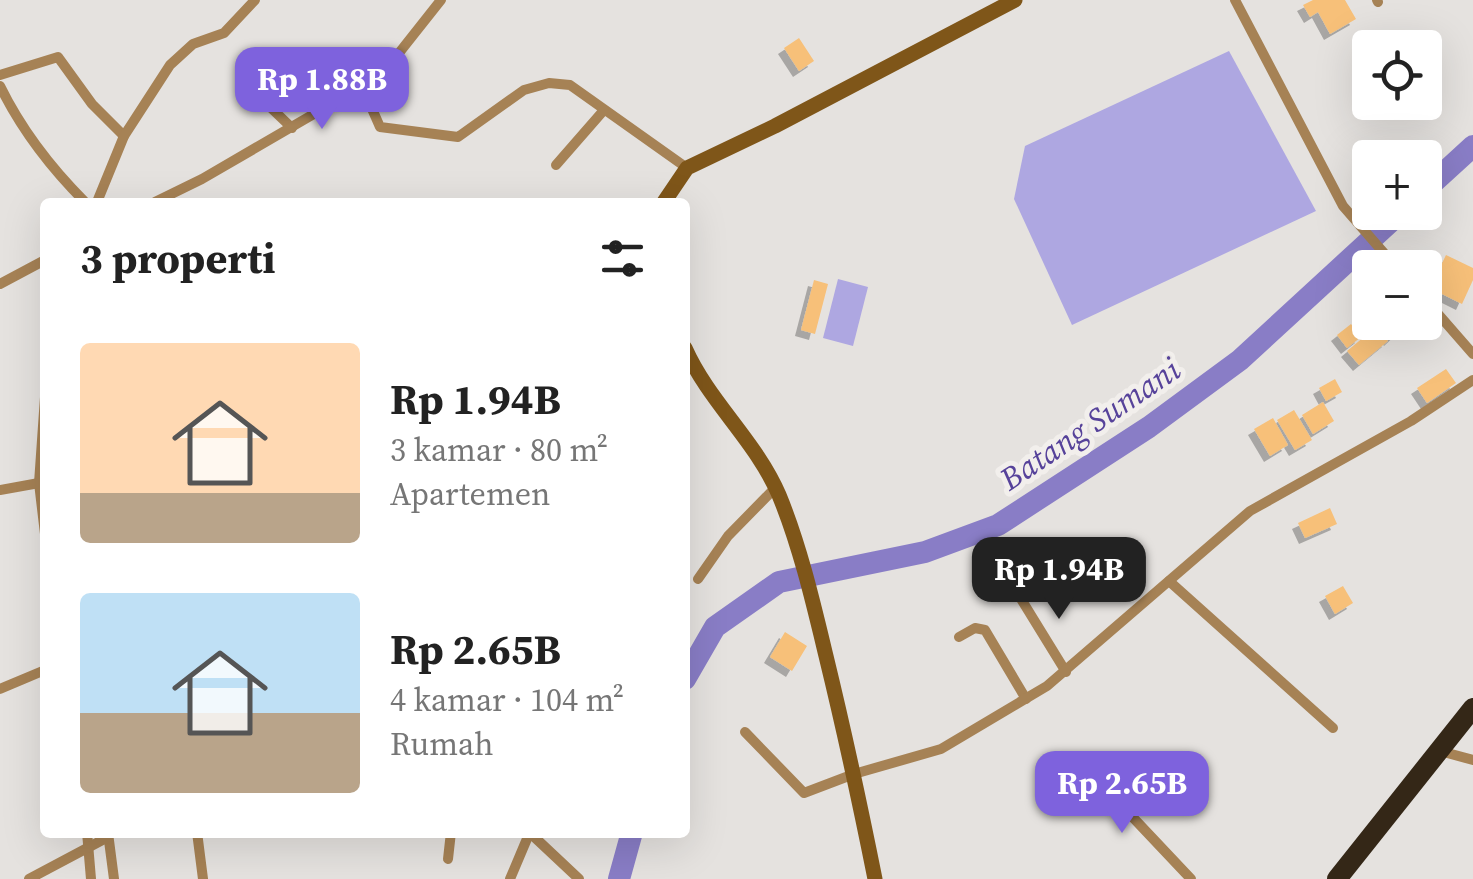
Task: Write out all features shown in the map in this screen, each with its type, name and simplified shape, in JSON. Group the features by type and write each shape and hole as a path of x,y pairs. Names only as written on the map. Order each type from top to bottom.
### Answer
{"highway":[{"path":"1338,879 1473,708"}],"street":[{"path":"98,198 124,136 183,50 224,32 255,0"},
{"path":"667,198 688,168 1016,0"},
{"path":"1234,0 1342,206 1381,250"},
{"path":"162,198 362,86 400,53 434,2"},
{"path":"0,75 58,57 92,104 124,136"},
{"path":"240,78 292,128"},
{"path":"362,86 380,127 450,138 464,135 524,90 548,83 570,84 688,168"},
{"path":"0,86 20,126 56,174 81,198"},
{"path":"556,165 604,110"},
{"path":"0,284 40,263"},
{"path":"1442,318 1473,354"},
{"path":"690,359 758,455 792,532 854,774 874,879"},
{"path":"745,732 800,793 941,749 1066,672 1258,506 1411,421 1473,380"},
{"path":"0,490 40,483"},
{"path":"698,580 728,536 775,488"},
{"path":"1170,581 1333,728"},
{"path":"1018,594 1066,672"},
{"path":"959,637 975,628 985,630 1026,699"},
{"path":"0,689 40,672"},
{"path":"1439,750 1473,760"},
{"path":"1102,761 1126,812 1191,879"},
{"path":"87,838 91,879"},
{"path":"29,879 103,838"},
{"path":"108,838 114,879"},
{"path":"198,838 202,879"},
{"path":"448,859 450,838"},
{"path":"510,879 527,838"},
{"path":"534,838 579,879"}],"shaded area":[{"path":"1229,51 1316,211 1072,325 1014,199 1025,146"},
{"path":"838,279 868,287 853,346 823,338"}],"building":[{"path":"1313,0 1345,0 1356,19 1330,34 1318,12 1310,17 1303,5"},
{"path":"799,38 814,61 799,71 784,48"},
{"path":"1446,255 1473,268 1473,280 1462,304 1442,294 1442,263"},
{"path":"814,280 828,284 815,334 801,330"},
{"path":"1351,324 1352,340 1357,340 1347,348 1337,335"},
{"path":"1360,340 1388,341 1359,365 1347,351"},
{"path":"1446,369 1456,383 1427,403 1417,388"},
{"path":"1335,379 1342,392 1326,401 1319,388"},
{"path":"1323,402 1334,421 1313,434 1302,415"},
{"path":"1294,410 1312,440 1295,450 1277,420"},
{"path":"1273,418 1288,445 1270,456 1254,429"},
{"path":"1330,508 1337,524 1305,538 1298,523"},
{"path":"1343,586 1353,603 1335,614 1325,596"},
{"path":"785,632 807,646 792,671 770,657"}],"waterway":[{"name":"Batang Sumani","path":"1442,174 1473,146"},
{"name":"Batang Sumani","path":"690,670 715,627 779,582 925,552 998,525 1149,427 1240,360 1381,230"},
{"name":"Batang Sumani","path":"619,879 630,838"}]}
